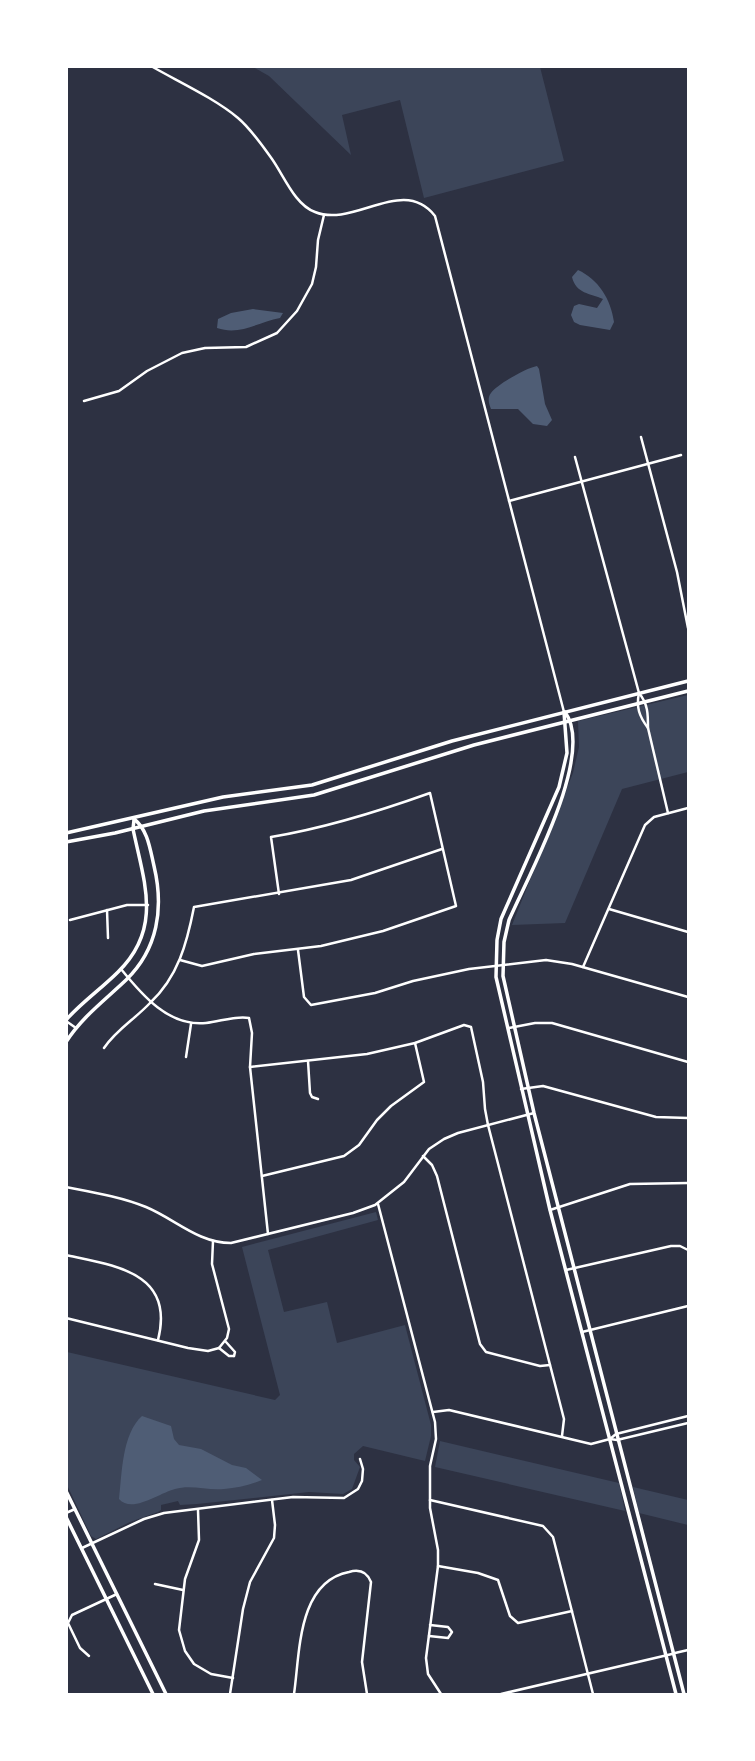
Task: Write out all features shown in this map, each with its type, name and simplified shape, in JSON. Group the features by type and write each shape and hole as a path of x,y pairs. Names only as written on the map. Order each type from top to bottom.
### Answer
{"main road":[{"path":"66,833 223,797 312,785 458,740 688,681"},
{"path":"66,842 204,811 314,795 356,784 460,749 688,691"},
{"path":"564,712 570,720 573,746 569,778 514,910 504,942 503,965 534,1114 684,1695"},
{"path":"564,712 567,744 564,769 500,924 496,966 507,1028 550,1210 676,1695"},
{"path":"458,740 460,749"},
{"path":"312,785 314,795"},
{"path":"66,1042 76,1028 128,978 150,947 159,914 159,886 144,826 134,819"},
{"path":"66,1020 121,969 146,923 148,905 145,877 133,829 134,819"},
{"path":"80,830 82,838"},
{"path":"526,861 533,864"},
{"path":"507,906 514,910"},
{"path":"66,1491 166,1695"},
{"path":"66,1515 153,1695"},
{"path":"646,1580 653,1578"}],"street":[{"path":"151,66 238,118 262,146 302,203 312,211 324,215 405,200 424,205 435,216 564,712"},
{"path":"85,401 119,391 147,370 182,353 207,348 246,347 277,333 297,311 312,284 324,215"},
{"path":"641,437 677,572 688,628"},
{"path":"509,501 681,455"},
{"path":"575,457 639,693 646,701 648,728 668,813"},
{"path":"639,693 636,704 640,717 648,728"},
{"path":"180,960 202,965 254,954 298,950 383,931 456,906 430,793 364,817 271,837 279,894"},
{"path":"583,967 645,825 649,820 688,808"},
{"path":"104,1048 109,1040 152,1002 177,969 189,937 194,907 351,880 442,849"},
{"path":"70,920 127,905 148,905"},
{"path":"609,909 688,932"},
{"path":"107,910 108,938"},
{"path":"298,950 304,997 311,1006 469,969 546,960 583,967 688,997"},
{"path":"121,969 152,1002 171,1017 191,1024 249,1017 252,1033 250,1067 268,1234"},
{"path":"66,1020 76,1028"},
{"path":"507,1028 552,1023 688,1062"},
{"path":"186,1057 191,1024"},
{"path":"250,1067 367,1054 415,1043 469,1025 484,1083 488,1125 564,1419 562,1436"},
{"path":"261,1176 344,1156 359,1144 391,1106 424,1083 415,1043"},
{"path":"308,1061 310,1093 318,1099"},
{"path":"521,1089 543,1086 656,1117 688,1118"},
{"path":"66,1187 146,1207 189,1232 213,1241 231,1243 353,1213 378,1203 404,1182 429,1149 444,1139 534,1114"},
{"path":"423,1156 437,1176 480,1344 486,1353 540,1366 551,1365"},
{"path":"550,1210 630,1184 688,1183"},
{"path":"378,1203 436,1430 430,1466 430,1500 438,1566 426,1658 428,1674 441,1695"},
{"path":"66,1318 208,1351 219,1348 226,1341 229,1329 212,1264 213,1241"},
{"path":"566,1270 671,1246 688,1250"},
{"path":"66,1255 120,1268 137,1276 154,1289 162,1324 158,1340"},
{"path":"582,1332 688,1306"},
{"path":"219,1348 229,1356 234,1356 235,1352 226,1341"},
{"path":"433,1412 449,1410 591,1444 688,1423"},
{"path":"610,1439 616,1434 688,1416"},
{"path":"81,1549 144,1519 164,1513 310,1496 344,1498 358,1489 362,1481 360,1459"},
{"path":"230,1695 250,1581 274,1538 272,1500"},
{"path":"430,1500 543,1526 549,1530 593,1695"},
{"path":"66,1515 75,1509"},
{"path":"197,1509 199,1540 183,1590 179,1630 185,1651 194,1664 211,1674 233,1678"},
{"path":"438,1566 478,1573 498,1580 510,1616 518,1623 572,1611"},
{"path":"294,1695 306,1612 312,1599 329,1580 345,1572 360,1571 369,1576 371,1582 362,1662 368,1695"},
{"path":"155,1584 183,1590"},
{"path":"89,1656 80,1648 68,1623 69,1619 72,1615 117,1594"},
{"path":"429,1636 448,1638 452,1632 448,1628 430,1625"},
{"path":"501,1695 688,1650"}],"shaded area":[{"path":"253,67 540,67 564,161 424,198 400,100 342,115 351,155 269,76"},
{"path":"578,270 592,279 607,298 614,322 610,330 574,322 571,315 574,306 579,304 597,308 603,299 577,287 572,277"},
{"path":"253,309 283,313 280,318 241,329 217,328 218,319 231,313"},
{"path":"537,366 545,404 552,420 547,426 533,424 518,409 491,409 489,397 495,389 519,373"},
{"path":"688,695 688,772 622,789 565,923 512,925 573,773 579,747 578,721"},
{"path":"376,1212 378,1220 268,1250 284,1312 327,1302 337,1343 405,1325 431,1425 425,1461 363,1446 354,1454 354,1460 360,1467 352,1489 343,1494 309,1492 180,1505 178,1501 161,1505 158,1512 96,1539 91,1536 67,1485 67,1352 275,1400 280,1395 242,1247"},
{"path":"142,1416 171,1426 174,1439 179,1445 201,1449 232,1465 246,1468 262,1480 224,1489 181,1488 146,1501 124,1503 119,1499 124,1454 130,1433"},
{"path":"440,1441 619,1483 625,1511 435,1467"},
{"path":"633,1487 688,1500 688,1525 639,1513"}]}
